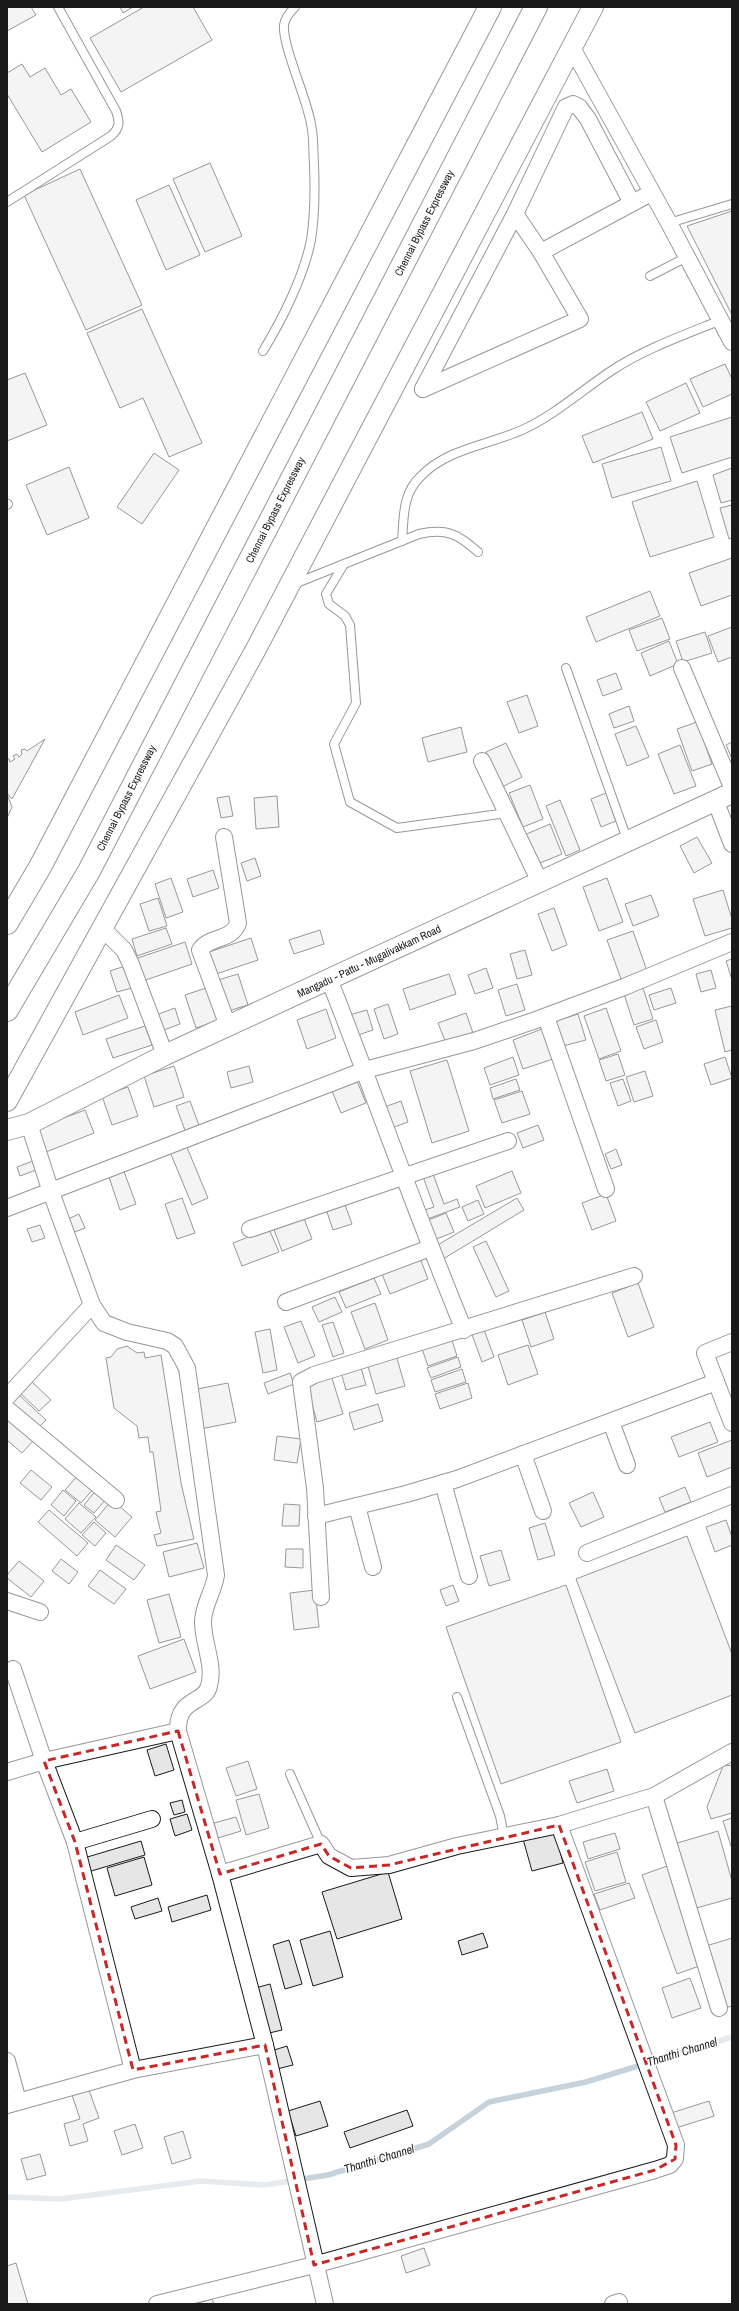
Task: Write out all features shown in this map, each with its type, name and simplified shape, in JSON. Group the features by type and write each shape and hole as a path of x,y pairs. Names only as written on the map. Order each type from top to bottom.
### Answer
{"highway":[{"path":"7,923 66,818 490,7"},
{"name":"Chennai Bypass Expressway","path":"7,1010 89,871 536,7"}],"street":[{"path":"7,1101 288,587 571,46 593,7"},
{"path":"571,46 687,256 732,342"},
{"path":"515,214 541,252 580,319 423,389 515,214 566,107 573,104 579,107 588,119 632,203"},
{"path":"541,252 652,193"},
{"path":"682,668 732,787"},
{"path":"482,761 540,882"},
{"path":"724,797 732,844"},
{"name":"Mangadu - Pattu - Mugalivakkam Road","path":"7,1130 28,1124 165,1055 724,797"},
{"path":"224,837 238,924 234,932 204,946 200,950 228,1026"},
{"path":"102,928 124,950 130,962 165,1055"},
{"path":"7,1208 364,1070 474,1041 546,1017 624,987 732,942"},
{"path":"329,979 364,1070 402,1177 464,1330"},
{"path":"546,1017 606,1189"},
{"path":"28,1124 92,1305 104,1323 127,1332 167,1341 175,1346 188,1368 216,1575 214,1587 203,1616 203,1635 211,1673 210,1684 208,1692 185,1707 178,1720 178,1731 220,1874 265,2045 295,2170 314,2265 325,2304"},
{"path":"250,1229 508,1140"},
{"path":"286,1302 430,1248"},
{"path":"321,1597 316,1516 301,1382 314,1375 464,1330 634,1276"},
{"path":"7,1397 92,1305"},
{"path":"732,1342 705,1353 732,1422"},
{"path":"316,1516 443,1483 716,1382"},
{"path":"7,1409 116,1500"},
{"path":"610,1422 627,1465"},
{"path":"524,1454 543,1511"},
{"path":"443,1483 469,1576"},
{"path":"587,1553 732,1495"},
{"path":"357,1506 372,1567"},
{"path":"7,1601 40,1612"},
{"path":"13,1669 44,1761 75,1842 134,2070"},
{"path":"7,1772 44,1761 178,1731"},
{"path":"220,1874 321,1844 329,1856 350,1868 389,1865 457,1846 559,1825 654,1796 732,1752"},
{"path":"654,1796 719,2008"},
{"path":"75,1842 152,1819"},
{"path":"157,2304 314,2265 670,2165 675,2159 676,2145 559,1825"},
{"path":"7,2061 12,2103 134,2070 265,2045"}],"lane":[{"path":"7,202 111,136 117,131 120,124 116,111 58,7"},
{"path":"263,351 285,315 311,241 314,211 312,126 308,106 286,38 284,25 296,7"},
{"path":"669,223 732,204"},
{"path":"650,276 687,256"},
{"path":"402,541 404,504 410,490 434,463 523,430 564,405 611,371 647,351 721,320"},
{"path":"288,587 402,541 435,531 449,532 465,540 478,552"},
{"path":"344,564 326,594 329,604 345,616 351,631 356,703 334,744 350,802 397,828 507,813"},
{"path":"566,668 628,842"},
{"path":"457,1698 500,1816 504,1836"},
{"path":"290,1774 321,1844"}],"highlighted area":[{"path":"178,1731 220,1874 321,1844 329,1856 351,1868 389,1865 559,1825 676,2145 675,2159 655,2170 314,2265 265,2045 133,2070 75,1842 44,1761"}],"building":[{"path":"7,7 31,7 36,15 7,31"},
{"path":"120,7 133,7 123,13"},
{"path":"144,7 193,7 212,40 121,92 90,38"},
{"path":"22,64 30,77 45,68 61,95 71,89 91,122 42,152 7,94 7,73"},
{"path":"210,163 242,236 205,252 173,179"},
{"path":"80,169 142,305 86,330 24,195"},
{"path":"169,185 200,255 166,270 136,200"},
{"path":"732,211 732,315 687,226"},
{"path":"142,309 202,443 169,457 143,398 120,408 87,333"},
{"path":"725,364 732,379 732,394 703,407 690,379"},
{"path":"25,373 47,425 7,441 7,380"},
{"path":"686,383 700,413 660,431 646,402"},
{"path":"642,412 653,439 593,463 582,436"},
{"path":"732,417 732,457 682,473 670,437"},
{"path":"661,447 671,481 612,498 602,464"},
{"path":"154,453 179,470 142,524 117,507"},
{"path":"69,467 89,518 47,535 26,485"},
{"path":"732,468 732,500 721,503 713,475"},
{"path":"697,481 714,537 650,557 632,502"},
{"path":"732,505 732,538 729,539 720,508"},
{"path":"732,558 732,595 701,606 689,573"},
{"path":"650,591 660,616 596,642 586,617"},
{"path":"662,618 670,639 637,651 629,630"},
{"path":"732,627 732,657 718,662 708,636"},
{"path":"705,632 712,653 683,662 676,641"},
{"path":"669,641 678,664 650,676 641,653"},
{"path":"616,673 622,689 603,696 597,680"},
{"path":"527,695 538,726 519,733 507,702"},
{"path":"629,706 634,721 614,728 609,714"},
{"path":"697,722 712,764 692,771 677,729"},
{"path":"636,726 649,757 627,766 615,734"},
{"path":"461,727 467,752 428,762 422,738"},
{"path":"45,739 12,799 7,793 7,759 9,759 10,762 15,759 13,756 17,754 19,757 22,754 21,750 25,749 27,751"},
{"path":"732,742 732,759 726,745"},
{"path":"506,743 522,777 502,787 486,752"},
{"path":"680,745 696,786 674,794 658,754"},
{"path":"530,785 543,819 523,827 509,793"},
{"path":"606,793 616,821 601,827 591,799"},
{"path":"7,794 12,807 7,818"},
{"path":"229,796 233,816 221,818 217,798"},
{"path":"277,796 279,827 256,829 254,798"},
{"path":"560,800 580,850 566,856 546,806"},
{"path":"550,824 562,854 535,865 522,836"},
{"path":"697,837 712,863 694,873 680,846"},
{"path":"255,858 261,876 247,881 241,863"},
{"path":"213,870 219,888 193,897 187,879"},
{"path":"171,878 183,912 166,918 155,884"},
{"path":"607,878 623,922 599,931 583,887"},
{"path":"723,890 732,919 732,928 705,936 693,899"},
{"path":"651,895 659,916 633,926 625,904"},
{"path":"158,898 167,926 149,931 140,904"},
{"path":"554,908 567,945 552,951 538,914"},
{"path":"166,928 172,944 137,956 132,939"},
{"path":"320,930 324,944 294,954 289,940"},
{"path":"633,931 647,971 621,979 607,940"},
{"path":"251,938 258,960 213,975 206,953"},
{"path":"185,942 192,964 140,982 132,960"},
{"path":"525,950 532,975 517,979 510,954"},
{"path":"732,959 732,980 726,961"},
{"path":"125,966 132,988 117,992 110,971"},
{"path":"486,968 493,988 475,994 468,975"},
{"path":"711,970 716,988 701,992 696,974"},
{"path":"238,974 248,1005 228,1011 218,980"},
{"path":"449,974 456,994 410,1010 403,989"},
{"path":"517,984 525,1010 506,1016 498,990"},
{"path":"212,986 223,1019 196,1028 185,995"},
{"path":"643,988 653,1019 634,1025 624,994"},
{"path":"671,988 676,1003 654,1010 649,995"},
{"path":"119,995 128,1018 83,1035 75,1012"},
{"path":"388,1004 398,1034 384,1039 374,1009"},
{"path":"732,1006 732,1050 725,1052 715,1010"},
{"path":"175,1008 180,1024 161,1031 156,1015"},
{"path":"606,1008 621,1051 599,1059 584,1016"},
{"path":"326,1009 336,1038 307,1049 297,1020"},
{"path":"367,1010 373,1030 355,1036 349,1015"},
{"path":"466,1013 473,1033 446,1043 438,1023"},
{"path":"578,1014 586,1040 563,1046 556,1021"},
{"path":"656,1020 663,1042 644,1049 636,1027"},
{"path":"145,1026 152,1045 113,1058 106,1039"},
{"path":"542,1029 553,1059 523,1069 513,1040"},
{"path":"618,1054 625,1075 606,1081 599,1060"},
{"path":"513,1057 519,1075 490,1085 484,1068"},
{"path":"725,1057 732,1078 711,1085 704,1064"},
{"path":"447,1060 469,1131 432,1143 410,1071"},
{"path":"174,1066 184,1097 154,1107 144,1076"},
{"path":"249,1066 253,1082 231,1088 227,1072"},
{"path":"645,1071 653,1096 634,1102 626,1077"},
{"path":"355,1076 366,1103 341,1113 330,1086"},
{"path":"516,1079 520,1090 493,1099 490,1088"},
{"path":"623,1079 631,1101 618,1106 610,1083"},
{"path":"128,1087 138,1116 112,1125 102,1096"},
{"path":"522,1091 530,1114 502,1123 494,1100"},
{"path":"190,1101 200,1128 186,1133 176,1106"},
{"path":"401,1101 408,1122 389,1129 382,1108"},
{"path":"85,1110 94,1133 46,1152 37,1128"},
{"path":"538,1125 544,1140 523,1148 517,1133"},
{"path":"186,1145 208,1198 192,1205 170,1152"},
{"path":"616,1149 622,1165 611,1169 605,1154"},
{"path":"33,1161 36,1170 20,1176 17,1167"},
{"path":"122,1166 136,1204 120,1210 107,1171"},
{"path":"432,1171 444,1204 457,1199 460,1207 422,1221 419,1212 434,1207 422,1174"},
{"path":"512,1171 521,1193 485,1208 476,1186"},
{"path":"606,1194 616,1221 592,1230 582,1203"},
{"path":"182,1198 195,1233 177,1239 165,1204"},
{"path":"517,1198 524,1210 443,1259 436,1246"},
{"path":"478,1200 484,1214 468,1221 462,1207"},
{"path":"344,1202 352,1224 333,1230 326,1209"},
{"path":"446,1213 454,1232 434,1240 426,1221"},
{"path":"79,1214 85,1228 72,1233 66,1220"},
{"path":"303,1216 312,1239 282,1251 273,1227"},
{"path":"40,1225 45,1238 32,1242 27,1229"},
{"path":"269,1229 279,1252 242,1266 233,1243"},
{"path":"486,1241 509,1291 496,1297 473,1247"},
{"path":"420,1258 428,1279 390,1294 382,1274"},
{"path":"374,1278 381,1294 346,1308 339,1292"},
{"path":"638,1283 654,1327 628,1337 612,1293"},
{"path":"335,1297 342,1312 319,1322 312,1307"},
{"path":"375,1303 388,1340 365,1349 351,1312"},
{"path":"545,1312 554,1339 531,1347 522,1320"},
{"path":"301,1321 315,1356 298,1363 284,1327"},
{"path":"333,1322 344,1353 333,1357 322,1325"},
{"path":"483,1327 494,1357 482,1362 471,1332"},
{"path":"270,1329 277,1370 263,1373 255,1332"},
{"path":"451,1337 457,1356 428,1366 421,1346"},
{"path":"528,1345 538,1374 508,1385 498,1355"},
{"path":"127,1346 137,1353 144,1352 145,1358 161,1355 181,1483 194,1539 157,1546 154,1535 161,1533 156,1512 161,1511 153,1452 150,1452 148,1437 139,1438 137,1426 114,1408 106,1358 111,1357 117,1349"},
{"path":"396,1355 405,1386 376,1394 367,1363"},
{"path":"458,1357 461,1367 431,1378 427,1368"},
{"path":"360,1364 366,1385 346,1390 340,1369"},
{"path":"462,1369 466,1382 435,1392 431,1380"},
{"path":"290,1373 294,1384 268,1394 264,1383"},
{"path":"331,1375 343,1414 317,1422 306,1383"},
{"path":"30,1380 51,1400 39,1411 19,1392"},
{"path":"228,1383 236,1422 200,1429 192,1390"},
{"path":"468,1383 472,1398 440,1409 435,1394"},
{"path":"18,1394 46,1420 37,1429 9,1404"},
{"path":"378,1404 383,1421 354,1430 349,1413"},
{"path":"7,1419 33,1441 22,1453 7,1440"},
{"path":"710,1422 718,1442 679,1457 671,1437"},
{"path":"277,1436 301,1439 297,1463 274,1460"},
{"path":"732,1440 732,1467 707,1477 698,1453"},
{"path":"31,1470 52,1487 41,1500 20,1483"},
{"path":"79,1474 95,1487 81,1503 65,1490"},
{"path":"685,1487 691,1502 665,1512 659,1498"},
{"path":"97,1489 108,1497 94,1513 84,1505"},
{"path":"63,1490 76,1501 64,1516 51,1505"},
{"path":"593,1492 604,1517 581,1527 569,1503"},
{"path":"112,1500 132,1517 115,1537 95,1520"},
{"path":"79,1503 96,1517 81,1533 65,1519"},
{"path":"284,1504 300,1505 299,1526 282,1526"},
{"path":"49,1510 88,1543 77,1556 38,1522"},
{"path":"726,1520 732,1537 732,1545 715,1552 706,1527"},
{"path":"94,1522 106,1533 95,1546 82,1535"},
{"path":"545,1523 555,1555 538,1560 529,1528"},
{"path":"687,1536 732,1654 732,1695 635,1733 576,1579"},
{"path":"197,1543 204,1568 169,1577 163,1552"},
{"path":"116,1545 145,1565 134,1580 106,1560"},
{"path":"286,1549 303,1549 303,1568 285,1567"},
{"path":"501,1550 510,1580 489,1586 480,1556"},
{"path":"61,1559 78,1572 69,1584 52,1571"},
{"path":"19,1561 44,1581 31,1597 7,1578 7,1575"},
{"path":"100,1570 126,1589 114,1604 88,1586"},
{"path":"453,1585 459,1601 446,1606 440,1590"},
{"path":"566,1585 621,1742 501,1784 446,1627"},
{"path":"315,1590 319,1627 294,1630 290,1593"},
{"path":"169,1594 181,1637 159,1643 147,1600"},
{"path":"184,1639 196,1672 150,1689 138,1656"},
{"path":"166,1744 174,1770 155,1776 147,1750"},
{"path":"248,1761 257,1789 236,1796 226,1768"},
{"path":"732,1765 732,1813 711,1819 707,1807 723,1766"},
{"path":"607,1769 614,1791 577,1803 569,1781"},
{"path":"259,1794 269,1828 246,1835 236,1800"},
{"path":"182,1800 185,1812 174,1815 170,1803"},
{"path":"187,1814 192,1830 175,1836 170,1819"},
{"path":"236,1817 241,1831 218,1838 214,1823"},
{"path":"732,1818 732,1849 723,1821"},
{"path":"555,1831 563,1863 532,1871 523,1839"},
{"path":"718,1831 732,1881 732,1898 693,1909 674,1844"},
{"path":"615,1833 620,1849 588,1859 583,1842"},
{"path":"141,1841 145,1855 88,1872 84,1858"},
{"path":"617,1852 626,1882 595,1891 585,1862"},
{"path":"144,1857 152,1885 115,1896 107,1868"},
{"path":"667,1866 702,1965 677,1974 642,1875"},
{"path":"388,1872 402,1919 337,1939 322,1892"},
{"path":"629,1883 635,1898 600,1910 594,1894"},
{"path":"207,1895 211,1910 172,1922 168,1907"},
{"path":"158,1898 162,1911 135,1919 131,1907"},
{"path":"330,1931 343,1977 313,1986 300,1940"},
{"path":"483,1933 488,1947 462,1955 458,1941"},
{"path":"732,1938 732,2006 725,2008 706,1946"},
{"path":"289,1940 302,1984 285,1989 273,1945"},
{"path":"690,1978 701,2008 672,2018 662,1988"},
{"path":"270,1984 282,2030 265,2034 252,1989"},
{"path":"287,2046 293,2065 277,2069 271,2051"},
{"path":"89,2090 99,2118 83,2124 88,2141 70,2146 64,2124 80,2119 72,2095"},
{"path":"320,2101 328,2126 296,2136 288,2111"},
{"path":"709,2101 714,2116 676,2128 671,2113"},
{"path":"407,2110 413,2126 350,2148 344,2132"},
{"path":"135,2124 143,2148 122,2155 114,2131"},
{"path":"183,2131 191,2158 172,2164 164,2137"},
{"path":"40,2154 46,2175 27,2180 21,2159"},
{"path":"424,2248 430,2265 406,2273 401,2256"},
{"path":"16,2263 28,2304 7,2304 7,2266"},
{"path":"212,2299 214,2304 195,2304"}],"waterway":[{"name":"Thanthi Channel","path":"7,2197 60,2199 201,2181 265,2185 328,2175 429,2144 489,2102 586,2082 732,2037"}]}
